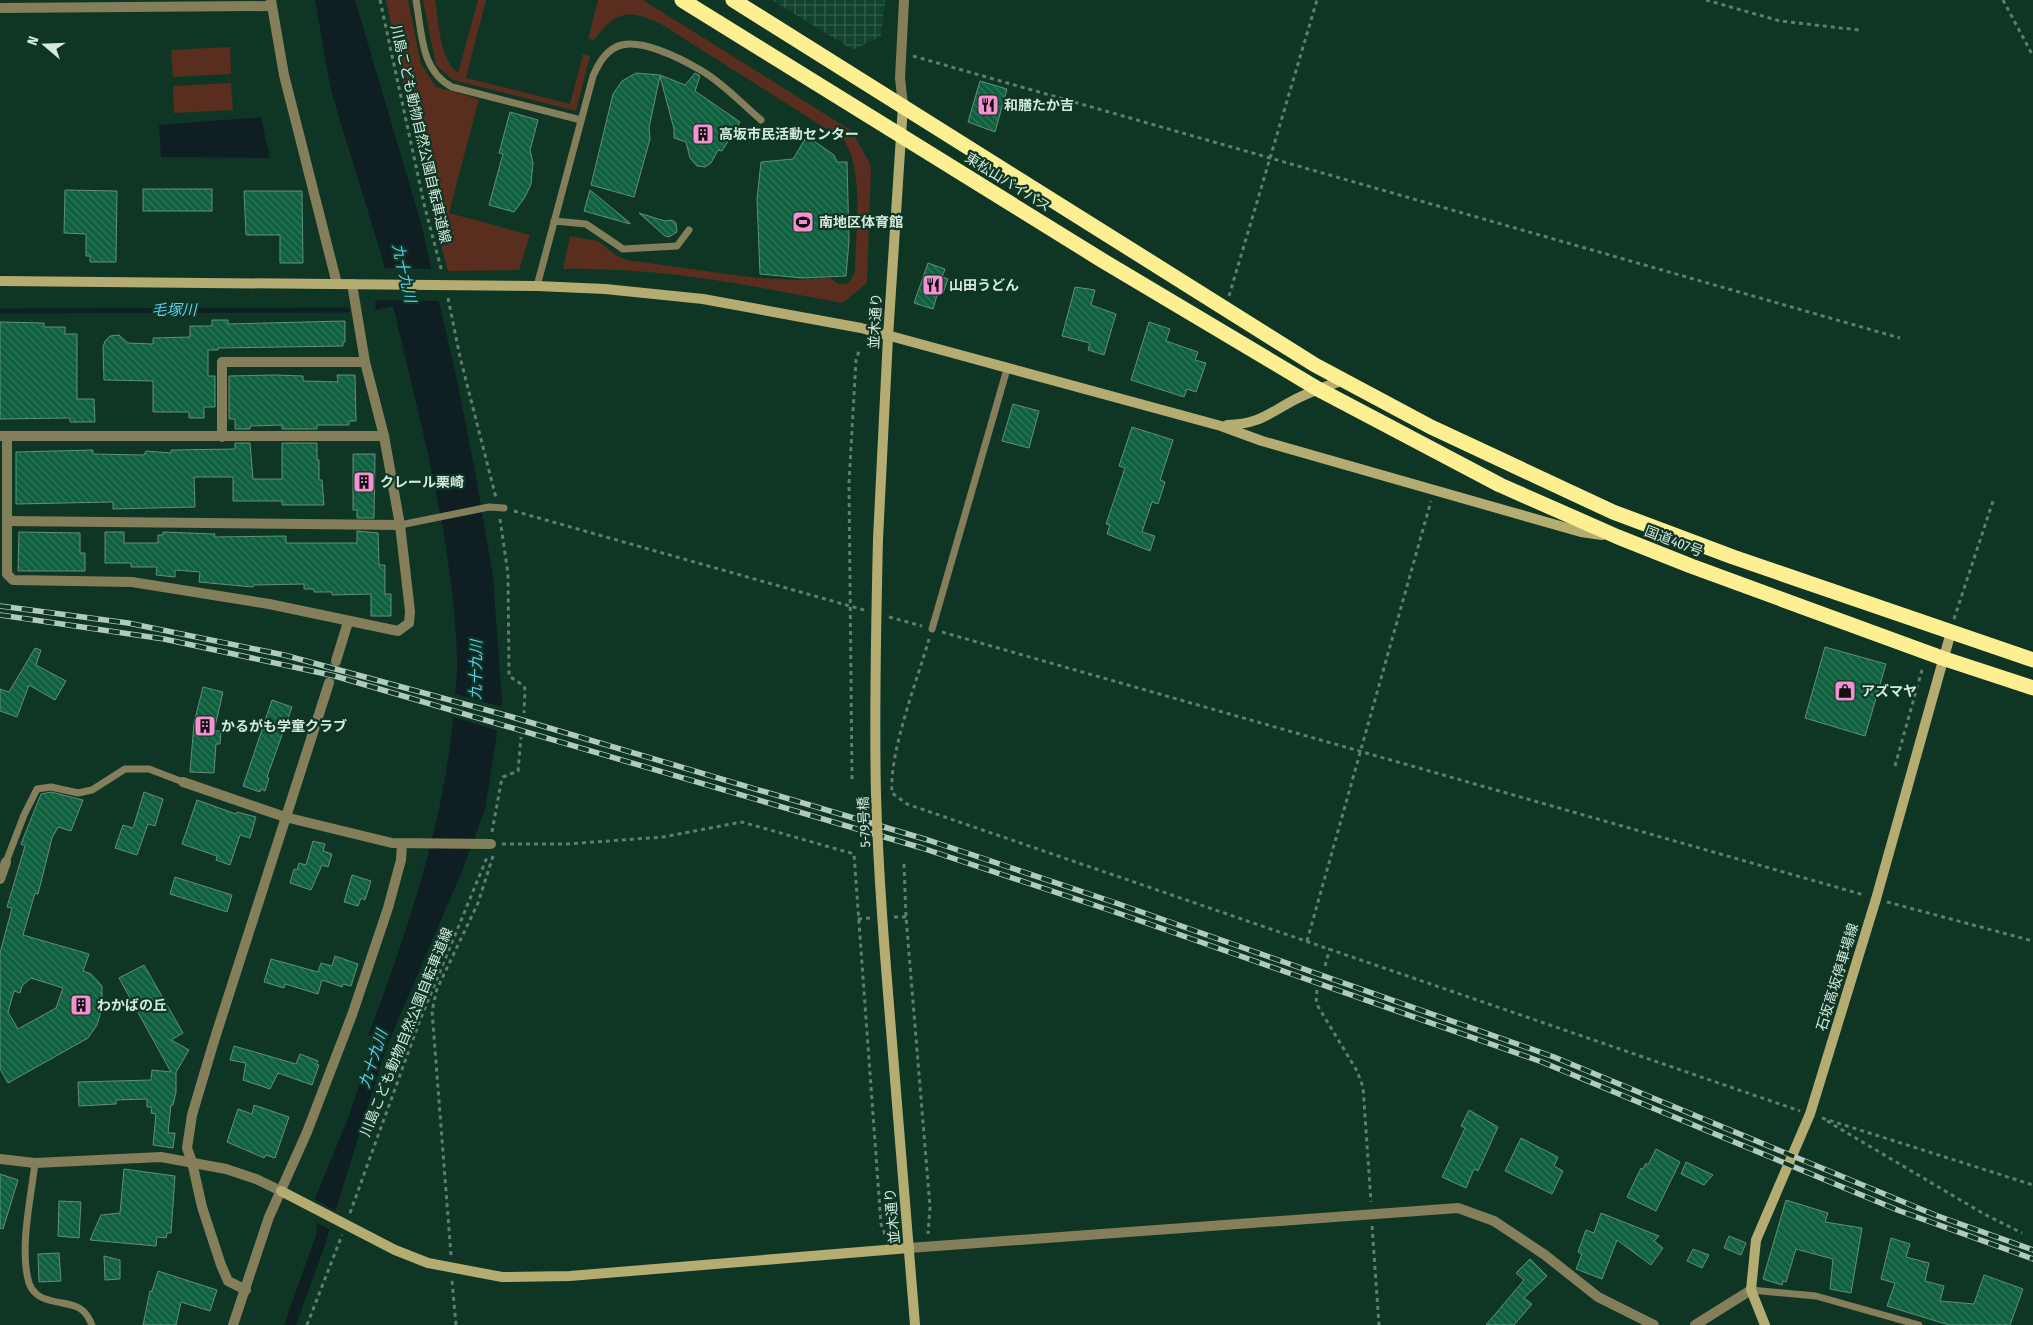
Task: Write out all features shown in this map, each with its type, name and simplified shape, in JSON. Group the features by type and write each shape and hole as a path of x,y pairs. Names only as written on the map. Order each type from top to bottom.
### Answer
{"highway":[{"name":"東松山バイパス","path":"682,0 1100,259 1318,389"},
{"name":"東松山バイパス","path":"733,0 1341,381"},
{"name":"国道407号","path":"1341,381 1509,465 1613,512 1733,557 2033,660"},
{"name":"国道407号","path":"1318,389 1500,485 1618,537 1942,658 2033,688"}],"street":[{"path":"902,105 900,53 904,0"},
{"path":"0,8 271,3 284,75 337,284"},
{"name":"並木通り","path":"878,539 902,105"},
{"path":"0,281 537,286 605,289 704,299 851,326 1221,426 1262,441 1581,532 1618,537"},
{"path":"352,284 365,362 384,436 400,525 410,623 398,631 269,604 132,582 13,580 7,574 4,436 384,436"},
{"path":"222,437 222,362 365,362"},
{"path":"1221,426 1246,424 1264,418 1318,389 1341,381"},
{"path":"6,521 400,525"},
{"name":"5-79号橋","path":"878,539 875,673 876,796 880,886 897,1104"},
{"path":"336,661 348,622"},
{"name":"石坂高坂停車場線","path":"1764,1325 1751,1290 1756,1240 1810,1114 1876,898 1942,658 1951,632"},
{"path":"246,1290 228,1281 221,1265 202,1206 187,1148 192,1115 329,683"},
{"path":"183,782 285,817 406,845 489,845"},
{"path":"233,1325 269,1217 283,1193 352,1015 406,845"},
{"path":"0,879 6,862"},
{"name":"並木通り","path":"897,1104 915,1325"},
{"path":"0,1160 35,1163 161,1157 192,1162 256,1179 344,1222 394,1250 428,1263 502,1277 570,1276 909,1248 1458,1208 1494,1222 1545,1255 1598,1297 1654,1325"},
{"path":"1695,1325 1751,1290"}],"lane":[{"path":"416,0 425,53 431,69 441,81 452,87 581,120"},
{"path":"537,286 581,120 598,64 617,46 636,44 656,49 703,71 761,120"},
{"path":"554,221 586,224 623,248 632,250 642,246 666,248 677,246 688,230"},
{"path":"932,629 1007,369"},
{"path":"400,525 489,507 504,508"},
{"path":"6,862 24,815 37,789 51,787 78,793 92,790 125,769 149,769 183,782"},
{"path":"35,1163 26,1254 29,1284 37,1295 47,1300 78,1307 88,1314 92,1325"},
{"path":"1751,1290 1816,1296 1919,1325"}],"path":[{"name":"川島こども動物自然公園自転車道線","path":"380,0 423,199 442,272"},
{"path":"1224,307 1230,294 1316,0"},
{"path":"1706,0 1780,21 1859,30"},
{"path":"2003,0 2033,56"},
{"path":"900,53 1271,156 1900,338"},
{"path":"448,297 460,357 496,498"},
{"path":"852,779 849,483 856,360 860,348"},
{"path":"1951,632 1993,501"},
{"path":"1307,941 1429,506"},
{"path":"504,508 870,612"},
{"path":"500,518 508,574 509,676 524,686 526,690 524,713"},
{"path":"879,614 2033,941"},
{"path":"932,629 896,752 891,780 892,793 907,804 1810,1114 2033,1185"},
{"path":"1895,766 1922,670"},
{"name":"川島こども動物自然公園自転車道線","path":"344,1222 420,1020 489,845 503,777 518,771 522,737"},
{"path":"456,1325 432,1010 437,989 484,887 494,854 489,845 567,844 663,837 742,822 854,854 881,1224 890,1250"},
{"path":"904,864 906,916 930,1207 930,1226 925,1247"},
{"path":"1325,966 1330,948"},
{"path":"1317,990 1316,1003 1357,1071 1363,1087 1379,1325"},
{"path":"1822,1118 1984,1214 2022,1233"},
{"path":"306,1325 340,1239"}],"shaded area":[{"path":"386,0 408,0 421,64 436,87 479,99 449,213 530,235 519,270 448,271 425,186"},
{"path":"423,0 435,0 443,49 458,73 478,0 486,0 466,78 570,104 583,54 590,56 576,111 453,80 436,65"},
{"path":"598,0 643,0 852,131 871,166 867,283 842,303 703,278 633,271 563,269 570,236 598,241 617,256 626,260 757,278 795,280 831,278 839,284 844,284 849,283 855,272 857,186 851,154 844,140 661,24 650,19 624,15 609,23 594,40 588,39"},
{"path":"772,0 885,0 881,36 853,50"},
{"path":"230,47 231,74 173,77 171,50"},
{"path":"231,83 233,110 174,113 173,86"}],"water":[{"name":"九十九川","path":"315,0 355,0 421,223 458,385 493,576 502,701 485,810 462,871 386,1048 324,1248 296,1325 284,1325 317,1232 315,1198 349,1116 376,1033 368,1036 397,956 423,875 442,792 449,750 457,668 449,566 424,436 393,306 376,310 375,302 391,295 382,257 331,91"},
{"path":"261,117 270,158 161,157 159,125"}],"pier":[{"path":"382,268 434,269 441,301 373,300 388,294"},
{"path":"452,693 503,707 499,731 450,716"},
{"path":"312,1198 338,1212 332,1231 314,1221"}],"building":[{"name":"高坂市民活動センター","path":"636,73 660,75 685,85 695,73 700,76 695,91 740,122 722,151 718,150 711,163 705,167 697,166 690,158 686,142 674,138 674,129 660,76 649,128 650,139 634,197 591,185 613,94 622,81"},
{"name":"和膳たか吉","path":"980,81 1007,89 995,132 968,122"},
{"path":"510,112 538,120 530,150 533,163 531,184 525,197 514,212 489,205 503,154 499,153"},
{"name":"南地区体育館","path":"807,136 834,155 837,162 847,162 849,241 846,276 803,278 760,274 757,199 761,162 793,159"},
{"path":"143,189 212,189 212,211 143,211"},
{"path":"65,190 117,191 116,262 90,262 90,256 86,256 86,234 64,233"},
{"path":"590,190 630,223 630,224 584,211"},
{"path":"244,191 302,191 303,263 280,263 280,235 246,235"},
{"path":"639,213 665,221 672,220 676,223 677,232 669,237 665,236"},
{"name":"山田うどん","path":"928,263 945,269 942,277 948,279 943,293 938,292 933,309 914,303"},
{"path":"1075,287 1095,290 1091,305 1116,314 1104,355 1088,350 1090,343 1062,336"},
{"path":"212,320 228,320 228,324 345,321 345,342 343,342 343,346 218,348 218,350 208,350 208,376 215,376 215,407 204,407 204,418 189,418 189,412 153,412 153,381 104,380 103,347 105,341 110,336 119,335 128,343 153,344 153,338 190,337 190,326 212,326"},
{"path":"0,322 44,323 44,327 65,327 65,334 77,334 77,399 94,399 95,422 70,422 70,418 0,419"},
{"path":"1149,322 1170,329 1166,341 1198,352 1195,360 1206,363 1196,392 1187,389 1184,397 1131,380"},
{"path":"337,375 355,375 356,421 349,421 349,425 317,425 317,429 282,429 282,425 250,426 250,429 235,429 235,419 229,419 229,376 303,376 303,381 338,382"},
{"path":"1013,404 1039,411 1029,448 1002,441"},
{"path":"1132,427 1173,440 1160,480 1165,482 1158,504 1152,502 1142,532 1155,536 1150,551 1107,534 1110,525 1106,524 1125,468 1119,466"},
{"path":"235,443 250,443 253,479 282,479 282,443 317,443 319,480 322,480 324,505 282,505 282,501 233,501 233,477 194,477 195,507 113,509 113,502 16,504 16,452 93,450 93,454 144,455 146,451 171,453 171,450 235,449"},
{"name":"クレール栗崎","path":"353,454 375,454 374,518 357,518 357,510 353,510"},
{"path":"357,531 378,533 379,565 385,565 385,594 391,594 391,616 371,616 371,594 332,595 332,592 314,592 314,589 304,589 304,584 254,585 253,587 199,582 200,572 175,570 175,577 156,575 157,567 131,567 131,563 105,563 105,532 124,532 124,543 158,543 158,535 163,535 163,532 215,534 214,537 286,536 286,543 357,543"},
{"path":"19,532 80,533 80,553 85,553 85,571 18,571"},
{"name":"アズマヤ","path":"1825,647 1886,664 1865,736 1805,718"},
{"path":"35,648 41,650 36,665 66,681 55,700 29,685 17,717 0,711 0,689 9,692"},
{"name":"かるがも学童クラブ","path":"203,687 223,692 214,731 221,731 220,744 216,744 214,773 190,772 194,723"},
{"path":"272,700 292,707 267,777 269,778 265,791 261,789 260,792 243,786"},
{"name":"わかばの丘","path":"51,792 83,800 71,831 58,827 52,838 38,894 35,893 23,935 89,954 83,971 91,974 102,986 102,1008 97,1025 88,1038 8,1083 0,1069 0,953 12,908 7,907 25,846 21,844 41,794","holes":["31,978 63,988 56,1008 18,1029 8,1012 14,991 20,993 22,986"]},
{"path":"144,792 163,799 155,826 148,824 137,855 115,848 123,825 133,828"},
{"path":"197,800 236,814 237,812 256,817 250,838 240,835 230,865 216,860 217,856 182,844"},
{"path":"313,841 325,844 323,851 332,854 328,867 322,865 311,890 290,883 294,869 297,870 299,863 306,865"},
{"path":"352,875 371,881 365,900 361,898 358,906 344,902"},
{"path":"175,877 232,895 227,912 170,894"},
{"path":"335,956 358,964 351,986 343,984 342,987 322,980 318,994 285,984 284,988 264,982 271,959 318,972 321,963 332,966"},
{"path":"144,965 183,1033 171,1040 189,1050 176,1072 176,1092 173,1105 171,1105 168,1133 175,1133 173,1148 153,1145 156,1114 151,1113 152,1107 147,1107 147,1099 116,1100 116,1104 79,1106 78,1082 151,1080 152,1070 171,1072 119,978"},
{"path":"234,1046 296,1064 300,1054 318,1061 316,1064 319,1065 312,1085 278,1073 270,1089 243,1080 246,1063 230,1060"},
{"path":"254,1105 289,1117 275,1158 266,1155 264,1158 227,1142 238,1109 252,1114"},
{"path":"1469,1110 1498,1127 1478,1171 1474,1169 1466,1188 1442,1177 1465,1128 1461,1126"},
{"path":"1521,1138 1558,1157 1554,1166 1563,1171 1552,1194 1505,1171"},
{"path":"1656,1149 1680,1162 1656,1211 1627,1197 1641,1168 1643,1169 1646,1163 1648,1165"},
{"path":"1686,1162 1713,1175 1704,1185 1681,1174"},
{"path":"124,1169 175,1176 171,1233 167,1233 166,1238 157,1237 156,1246 90,1240 101,1215 120,1213"},
{"path":"0,1174 18,1180 3,1229 0,1228"},
{"path":"1786,1200 1828,1213 1825,1222 1862,1228 1851,1293 1830,1289 1833,1259 1796,1249 1786,1282 1783,1281 1782,1285 1763,1279"},
{"path":"59,1201 81,1202 79,1238 58,1236"},
{"path":"1601,1213 1659,1236 1654,1241 1663,1248 1651,1265 1617,1240 1602,1279 1576,1269 1582,1254 1578,1252 1586,1230 1594,1233"},
{"path":"1729,1236 1746,1243 1741,1255 1724,1248"},
{"path":"1891,1238 1910,1244 1906,1257 1929,1263 1925,1281 1944,1286 1940,1301 1974,1304 1984,1275 2023,1289 2010,1325 1949,1325 1887,1306 1895,1283 1881,1279"},
{"path":"1693,1249 1709,1255 1702,1268 1687,1261"},
{"path":"59,1253 61,1281 39,1282 38,1254"},
{"path":"104,1256 120,1260 120,1279 105,1280"},
{"path":"1530,1259 1547,1276 1524,1298 1532,1304 1514,1325 1486,1325 1524,1280 1516,1273"},
{"path":"158,1271 217,1290 210,1311 181,1302 176,1325 143,1325 150,1291 152,1291"}],"waterway":[{"name":"毛塚川","path":"0,311 347,310"}],"tunnel":[{"path":"329,683 336,661"}],"railway":[{"path":"0,606 128,623 284,655 512,717 928,840 1113,902 1554,1057 1935,1215 2033,1250"},
{"path":"0,615 164,639 335,676 922,848 1115,912 1542,1062 1900,1211 2033,1259"}],"place":[{"name":"和膳たか吉","path":"988,105"},
{"name":"高坂市民活動センター","path":"703,134"},
{"name":"南地区体育館","path":"803,222"},
{"name":"山田うどん","path":"933,285"},
{"name":"クレール栗崎","path":"364,482"},
{"name":"アズマヤ","path":"1845,691"},
{"name":"かるがも学童クラブ","path":"205,726"},
{"name":"わかばの丘","path":"81,1005"}]}
